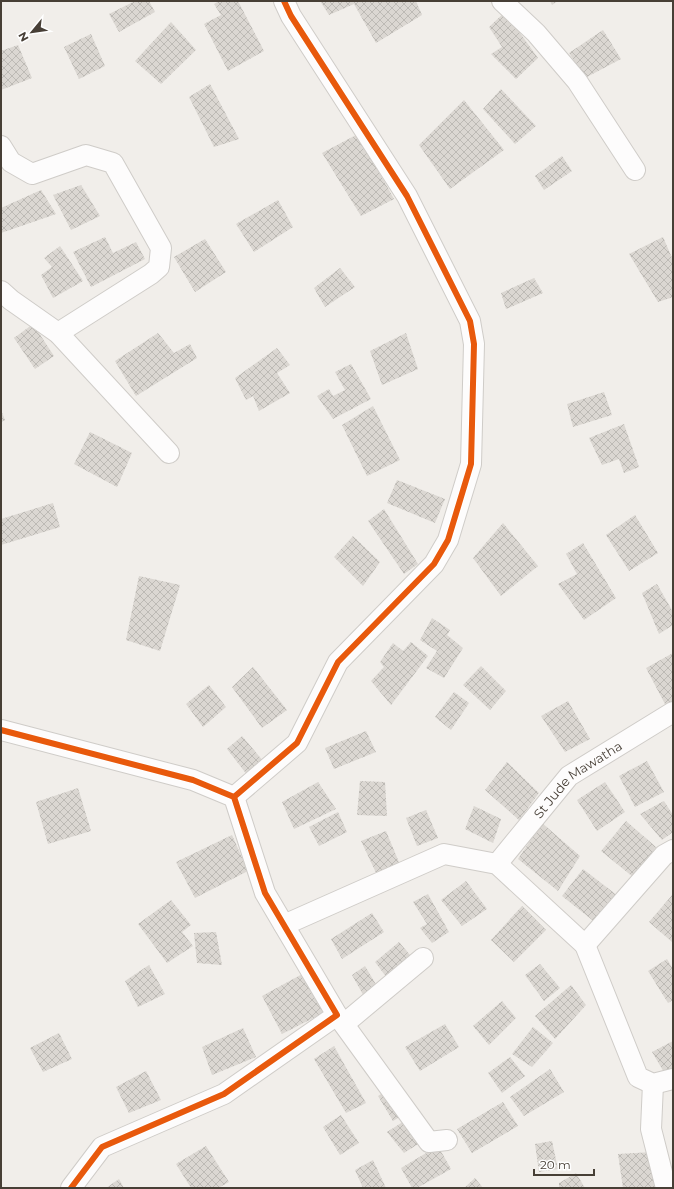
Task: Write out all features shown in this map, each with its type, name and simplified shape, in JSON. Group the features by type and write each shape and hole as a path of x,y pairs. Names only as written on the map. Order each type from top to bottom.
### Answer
{"street":[{"path":"234,798 297,743 338,662 434,564 448,540 471,464 474,344 470,321 407,196 291,16 284,1"},
{"path":"502,1 536,33 577,81 635,170"},
{"path":"1,146 11,162 32,174 86,155 113,163 161,248 159,267 152,274 58,333"},
{"path":"4,300 58,333 169,453"},
{"name":"St Jude Mawatha","path":"497,864 569,776 673,712"},
{"path":"1,730 193,780 234,798 265,893 340,1019 429,1142 447,1140"},
{"path":"585,945 664,855 673,850"},
{"path":"284,925 444,854 497,864 585,945 638,1077 653,1084 673,1079"},
{"path":"71,1188 102,1148 224,1094 340,1019 423,958"},
{"path":"653,1084 651,1129 666,1188"}],"building":[{"path":"135,1 149,1 155,12 119,32 109,14"},
{"path":"219,1 238,1 264,51 228,71 204,24 221,15 214,4"},
{"path":"320,1 416,1 422,15 376,43 354,4 329,15"},
{"path":"550,1 558,1 552,5"},
{"path":"505,12 538,58 516,79 491,54 502,47 489,27"},
{"path":"171,22 196,50 161,84 135,61"},
{"path":"603,30 621,59 585,78 569,53"},
{"path":"91,34 105,66 79,79 64,47"},
{"path":"18,45 32,78 1,90 1,51"},
{"path":"210,84 239,139 214,147 189,97"},
{"path":"501,89 536,126 515,144 483,109"},
{"path":"464,100 504,150 450,189 419,145"},
{"path":"358,134 394,199 361,216 322,153"},
{"path":"562,156 572,171 544,190 535,176"},
{"path":"81,185 100,216 71,230 53,195"},
{"path":"41,190 56,214 1,233 1,208"},
{"path":"278,200 293,227 254,252 236,224"},
{"path":"105,237 113,253 136,242 145,259 91,287 73,252"},
{"path":"663,237 673,260 673,297 658,302 629,254"},
{"path":"205,239 226,272 195,292 174,257"},
{"path":"60,246 83,281 53,298 41,275 52,267 44,258"},
{"path":"340,268 355,287 325,307 314,288"},
{"path":"534,278 543,293 506,309 501,293"},
{"path":"33,324 54,356 35,369 14,338"},
{"path":"158,333 174,353 190,344 197,358 136,396 115,361"},
{"path":"406,333 418,369 382,385 370,351"},
{"path":"277,348 290,365 277,373 290,393 259,411 253,396 246,400 235,378"},
{"path":"351,364 371,399 333,419 317,396 329,389 333,396 345,390 335,372"},
{"path":"604,392 612,415 573,427 567,404"},
{"path":"373,406 400,460 367,476 342,425"},
{"path":"1,410 5,420 1,422"},
{"path":"624,424 639,467 624,473 619,459 602,465 589,438"},
{"path":"90,432 132,453 117,487 74,464"},
{"path":"397,480 445,499 435,523 387,503"},
{"path":"53,503 60,527 1,545 1,519"},
{"path":"384,509 418,564 404,574 368,521"},
{"path":"635,515 658,553 629,571 606,535"},
{"path":"503,523 538,566 501,596 473,558"},
{"path":"353,536 380,562 363,586 334,557"},
{"path":"583,543 616,598 584,620 558,584 577,574 566,554"},
{"path":"139,576 180,585 160,651 126,640"},
{"path":"657,584 673,612 673,625 659,634 642,593"},
{"path":"432,618 450,630 447,635 463,648 444,678 426,668 437,651 420,640"},
{"path":"411,642 428,656 391,705 371,681 384,667 380,662 393,643 403,651"},
{"path":"673,653 673,702 666,706 646,668"},
{"path":"481,666 506,691 490,710 463,685"},
{"path":"253,667 287,710 262,728 232,687"},
{"path":"209,685 226,707 203,727 186,704"},
{"path":"454,692 469,703 451,730 435,717"},
{"path":"568,701 590,739 565,752 541,716"},
{"path":"366,731 376,752 334,769 325,748"},
{"path":"242,736 264,762 248,776 227,749"},
{"path":"647,761 664,792 635,807 619,776"},
{"path":"507,762 539,793 519,820 485,790"},
{"path":"360,781 385,782 387,816 357,815"},
{"path":"318,782 336,809 294,829 282,802"},
{"path":"605,782 625,812 597,831 577,800"},
{"path":"78,788 91,831 48,844 36,802"},
{"path":"664,801 673,815 673,832 662,840 640,814"},
{"path":"474,806 501,819 493,843 465,829"},
{"path":"426,810 438,838 417,846 406,818"},
{"path":"338,812 347,832 319,846 309,827"},
{"path":"626,821 656,847 633,877 601,851"},
{"path":"542,823 580,856 558,891 518,859"},
{"path":"386,831 401,867 378,877 361,841"},
{"path":"232,835 248,871 195,898 176,862"},
{"path":"583,869 618,896 596,923 562,896"},
{"path":"466,881 487,909 462,926 441,900"},
{"path":"428,894 449,932 432,943 420,928 427,924 413,902"},
{"path":"673,894 673,941 672,942 649,922"},
{"path":"171,900 191,925 182,932 193,946 167,963 138,924"},
{"path":"522,906 546,930 514,962 491,940"},
{"path":"372,913 384,932 342,959 331,939"},
{"path":"216,932 222,965 197,963 194,933"},
{"path":"399,942 415,961 390,982 375,962"},
{"path":"667,959 673,969 673,1000 668,1003 648,971"},
{"path":"540,964 560,988 544,1001 525,975"},
{"path":"149,965 165,994 138,1007 125,981"},
{"path":"365,966 380,991 366,1000 352,975"},
{"path":"306,972 327,1011 282,1034 262,996"},
{"path":"571,985 586,1005 555,1039 535,1016"},
{"path":"502,1001 516,1018 489,1045 473,1026"},
{"path":"445,1024 459,1047 420,1071 405,1047"},
{"path":"533,1027 553,1043 532,1067 512,1054"},
{"path":"243,1028 256,1057 212,1075 202,1047"},
{"path":"59,1033 72,1059 43,1072 30,1048"},
{"path":"673,1041 673,1071 665,1074 652,1052"},
{"path":"334,1046 366,1103 346,1113 314,1059"},
{"path":"510,1057 525,1076 502,1093 488,1073"},
{"path":"550,1069 564,1092 524,1116 510,1097"},
{"path":"146,1071 161,1100 129,1113 116,1087"},
{"path":"398,1083 413,1109 393,1121 378,1096"},
{"path":"503,1102 518,1126 472,1153 457,1129"},
{"path":"420,1111 434,1134 404,1153 387,1132"},
{"path":"341,1115 359,1143 340,1155 323,1127"},
{"path":"552,1141 558,1169 539,1172 535,1144"},
{"path":"206,1146 229,1182 218,1188 191,1188 176,1164"},
{"path":"438,1146 451,1169 417,1188 412,1188 401,1168"},
{"path":"653,1152 661,1188 623,1188 618,1154"},
{"path":"373,1160 386,1188 363,1188 355,1170"},
{"path":"576,1173 585,1188 559,1188 559,1183"},
{"path":"475,1178 483,1188 464,1188"},
{"path":"119,1179 124,1188 106,1188"}],"cycle path":[{"path":"234,797 297,743 338,662 434,564 448,540 471,464 474,344 470,321 407,196 291,16 284,1"},
{"path":"1,730 193,780 234,797 265,893 337,1015 224,1094 102,1147 71,1188"}]}
